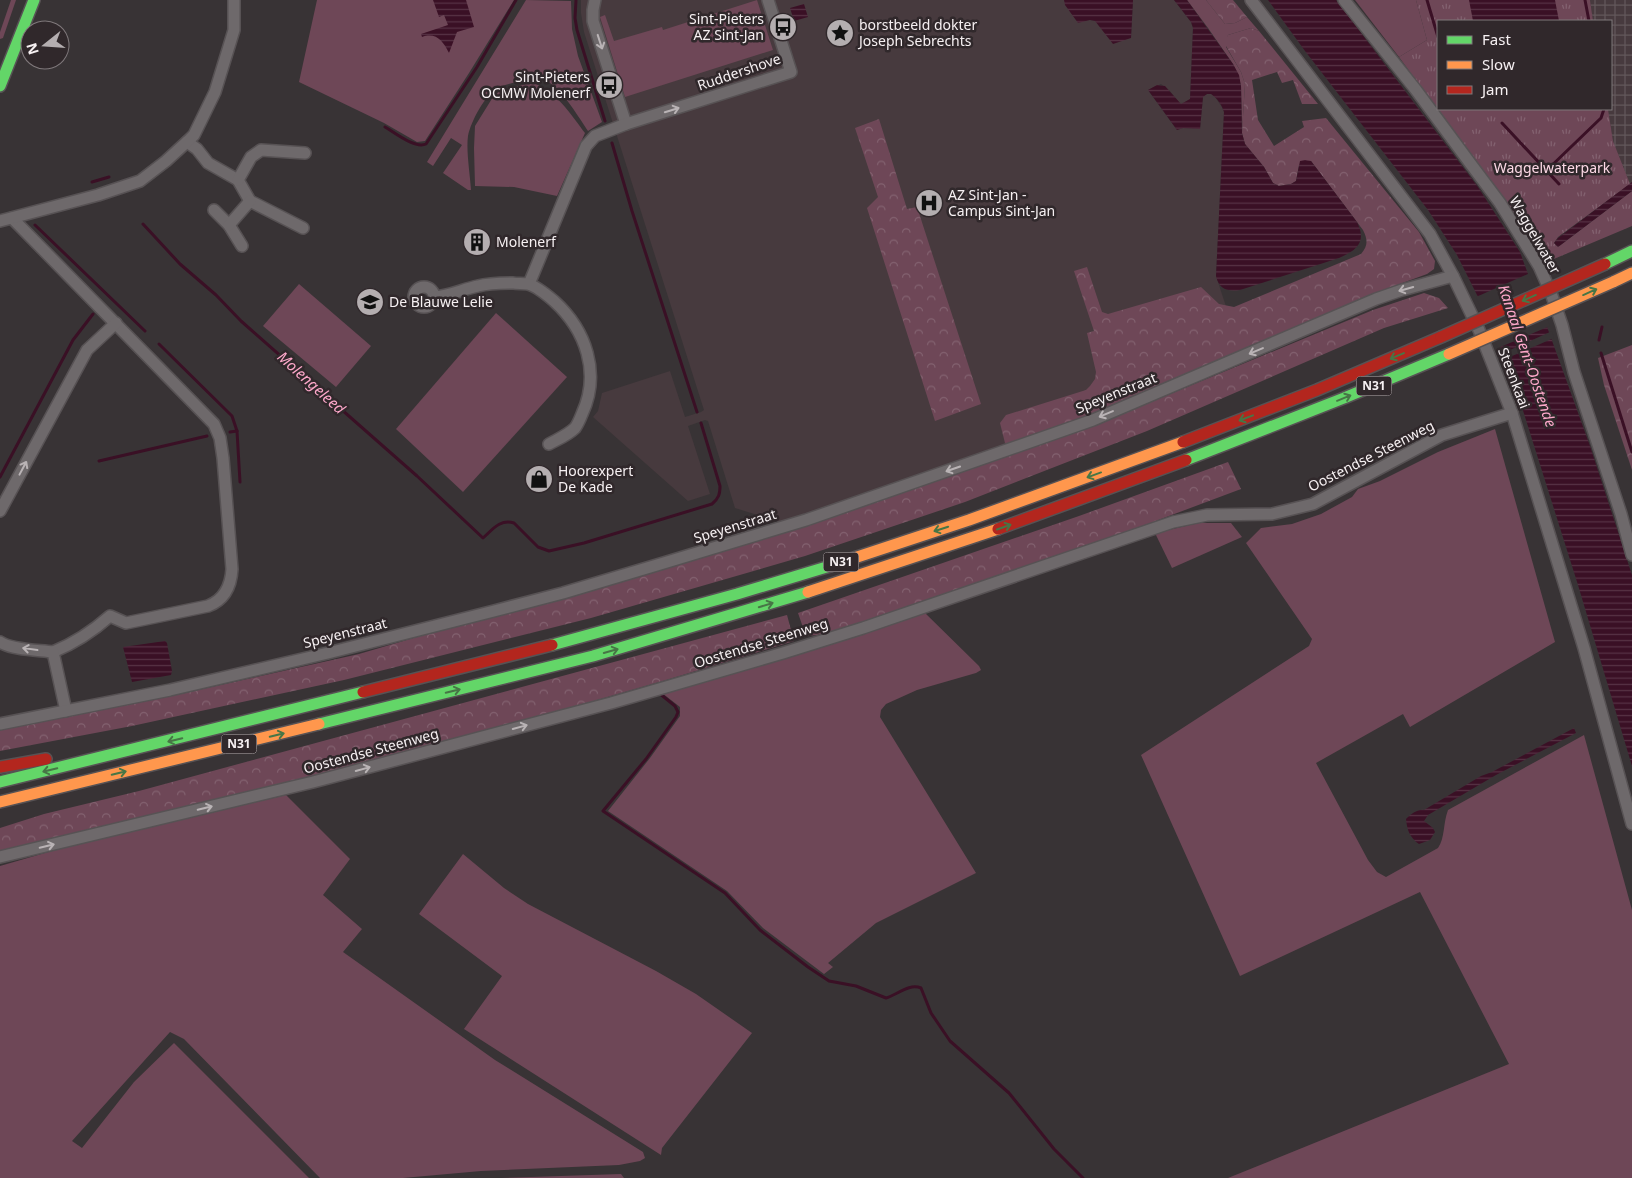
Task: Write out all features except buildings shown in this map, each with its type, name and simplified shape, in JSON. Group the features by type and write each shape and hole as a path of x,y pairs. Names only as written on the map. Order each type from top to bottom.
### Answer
{"main road":[{"path":"0,86 34,0"},
{"name":"N31","path":"0,782 586,637 820,569 969,520 1231,424 1317,390 1441,337 1632,251"},
{"name":"N31","path":"0,802 591,656 816,590 1119,485 1299,417 1449,354 1632,273"},
{"path":"0,766 72,754 115,754"},
{"path":"27,808 52,798 72,785"}],"street":[{"path":"0,221 98,195 140,180 166,161 187,142 194,135 215,92 234,30 234,0"},
{"path":"595,0 593,21 626,124"},
{"name":"Ruddershove","path":"528,284 586,146 595,136 626,124 791,72 768,0"},
{"name":"Steenkaai","path":"1250,0 1430,234 1479,330 1512,413 1584,648 1632,824"},
{"name":"Waggelwater","path":"1344,0 1416,90 1500,203 1539,266 1562,325 1574,372 1621,514 1632,555"},
{"path":"187,142 197,149 208,163 238,180 250,201 304,228"},
{"path":"238,180 252,157 261,150 304,153"},
{"path":"229,225 250,201"},
{"path":"214,210 229,225 242,246"},
{"path":"0,642 32,650 53,652 91,632 110,616 126,623 208,606 224,595 232,577 223,458 220,438 214,424 12,218"},
{"name":"Speyenstraat","path":"0,724 179,688 328,653 657,566 806,520 1093,420 1376,299 1453,276"},
{"path":"439,297 480,285 528,284 553,300 564,310 576,326 584,343 590,365 590,385 586,406 576,427 565,436 549,444"},
{"path":"0,511 87,350 116,323"},
{"name":"Oostendse Steenweg","path":"0,857 313,782 630,697 873,625 1173,522 1207,515 1259,515 1313,504 1442,435 1512,413"},
{"path":"53,652 66,711"}],"shaded area":[{"name":"AZ Sint-Jan - Campus Sint-Jan","path":"581,0 1064,0 1090,20 1131,38 1133,0 1174,0 1191,22 1193,28 1190,99 1181,105 1170,91 1161,84 1148,90 1177,130 1183,128 1200,129 1203,96 1207,94 1212,94 1215,97 1224,112 1216,276 1241,352 1092,417 783,523 735,508 708,421 705,420 688,426 710,494 688,501 593,417 598,411 602,393 670,371 685,417 704,410 584,32"},
{"path":"1590,0 1632,0 1632,190 1613,141 1608,110 1612,110 1612,20 1593,20"}],"green space":[{"path":"11,0 16,0 3,38 0,39 0,32"},
{"path":"317,0 514,0 425,141 417,142 384,123 299,82"},
{"path":"526,0 571,1 572,29 578,56 602,122 588,131 560,92 550,83 543,80 529,79 498,88 488,96 475,116 468,136 467,149 471,190 468,190 443,173 462,145 451,138 433,166 427,162"},
{"path":"757,0 773,50 625,97 600,17 605,15 614,41 662,27 663,30"},
{"path":"1187,0 1206,0 1225,24 1235,23 1247,17 1259,31 1251,28 1228,35 1226,47 1241,72 1245,84 1242,133 1241,86 1238,75 1233,64"},
{"path":"1206,0 1233,0 1247,17 1235,23 1225,24"},
{"path":"1355,0 1416,0 1427,40 1399,57"},
{"name":"Waggelwaterpark","path":"1416,0 1590,0 1593,20 1437,20 1437,109 1399,57 1427,40"},
{"path":"1251,28 1259,31 1318,104 1302,104 1293,80 1282,83 1277,72 1252,80 1258,120 1274,146 1304,127 1302,121 1326,118 1419,232 1435,261 1434,269 1427,274 1375,293 1092,417 1011,445 1005,443 1000,423 1006,415 1086,390 1095,379 1096,372 1087,333 1094,331 1074,271 1087,267 1102,312 1108,314 1201,287 1219,304 1234,307 1361,254 1365,248 1366,237 1363,230 1311,161 1299,165 1296,181 1279,186 1273,183 1264,167 1245,144 1242,133 1245,84 1241,72 1225,42 1228,35"},
{"path":"530,83 538,85 554,96 568,110 585,133 557,196 514,187 475,186 475,126 493,97 500,91"},
{"name":"Waggelwaterpark","path":"1438,110 1608,110 1613,141 1630,184 1558,237 1554,243 1558,247 1632,191 1632,226 1542,264 1474,159"},
{"path":"879,119 907,209 917,207 981,404 935,421 867,208 878,197 855,128"},
{"path":"299,284 371,346 336,387 263,326"},
{"path":"1424,293 1439,298 1448,308 1384,328 1147,431 965,502 805,556 591,618 344,680 132,726 0,751 0,730 176,695 359,654 502,612 652,573 809,524 1110,419 1373,310"},
{"path":"496,313 567,377 463,492 396,429"},
{"path":"1632,345 1632,470 1604,385 1598,358"},
{"path":"1495,429 1555,642 1410,727 1403,714 1316,763 1368,860 1377,872 1386,877 1438,848 1442,840 1448,810 1584,735 1632,910 1632,1178 1228,1178 1509,1064 1420,892 1240,976 1141,755 1309,646 1312,639 1246,543 1261,528 1292,524 1321,514 1352,497 1358,489 1380,481 1438,452"},
{"path":"1228,462 1241,489 1097,543 872,621 806,636 798,613 1079,516"},
{"path":"1199,523 1231,523 1242,537 1172,568 1155,533"},
{"path":"924,612 981,670 917,690 886,704 881,710 880,717 976,873 876,923 828,963 833,967 824,974 763,928 727,891 608,811 680,716 680,707 662,693"},
{"path":"787,615 794,641 663,681 466,738 0,854 0,828 44,814 139,791"},
{"path":"286,795 350,859 323,895 362,929 343,952 495,1060 643,1152 645,1158 640,1161 619,1165 481,1171 403,1178 320,1178 184,1039 170,1032 72,1141 82,1148 134,1082 174,1043 309,1178 0,1178 0,866 62,848"},
{"path":"463,854 504,888 528,904 696,994 752,1033 662,1148 661,1155 464,1029 502,976 419,914"},
{"path":"621,1174 624,1178 501,1178"}],"water":[{"path":"433,0 466,0 474,27 457,32 449,53 438,39 431,36 422,37 421,34 448,25 444,15 439,17"},
{"path":"1064,0 1133,0 1131,38 1113,44 1095,21 1090,20 1078,23 1065,5"},
{"path":"1174,0 1187,0 1239,75 1242,133 1245,144 1264,167 1273,183 1279,186 1296,181 1300,161 1311,161 1357,222 1361,235 1360,240 1351,252 1339,258 1240,290 1227,290 1221,287 1216,276 1223,109 1221,104 1211,94 1207,94 1203,97 1200,129 1183,128 1177,130 1148,90 1157,85 1165,86 1181,104 1190,99 1193,28 1191,22"},
{"name":"Kanaal Gent-Oostende","path":"1268,0 1336,0 1478,187 1520,252 1590,446 1632,575 1632,766 1578,585 1514,382 1492,325 1457,255 1428,210"},
{"path":"1469,0 1555,0 1559,20 1473,20"},
{"path":"804,4 808,17 794,21 790,8"},
{"path":"1632,182 1632,191 1558,247 1554,243 1558,238"},
{"path":"165,641 172,671 171,675 132,682 123,647"},
{"path":"1574,728 1576,733 1496,775 1428,815 1424,821 1435,832 1430,840 1419,844 1411,836 1406,819 1412,814 1419,810 1424,810 1481,776"}],"pier":[{"path":"1530,273 1550,326 1498,348 1476,297"},
{"path":"1552,331 1554,338 1503,360 1501,354"}],"waterway":[{"path":"385,127 411,142 421,145 426,144 477,67 516,0"},
{"path":"576,0 575,18 577,30 605,121"},
{"path":"1427,0 1437,34"},
{"path":"1585,0 1589,20"},
{"path":"1546,171 1601,118 1604,110"},
{"path":"1502,123 1559,184"},
{"path":"612,143 697,412"},
{"name":"Molengeleed","path":"92,182 109,177"},
{"name":"Molengeleed","path":"143,224 180,264 216,295 241,321 417,476 483,538 494,528 509,522 514,523 538,547 549,551 584,543 712,504 719,496 720,486 701,423"},
{"path":"35,225 145,331"},
{"path":"1542,254 1549,251"},
{"path":"0,477 73,340 93,314"},
{"path":"1599,340 1602,327"},
{"path":"159,344 232,416 237,431"},
{"path":"1601,353 1632,452"},
{"path":"230,432 237,431 240,482"},
{"path":"99,461 207,436"},
{"path":"659,693 675,706 678,712 676,717 646,759 603,811 725,893 760,930 829,981 856,986 886,998 908,988 921,988 931,1013 950,1041 1009,1093 1054,1149 1083,1178"}],"traffic: fast":[{"path":"0,86 34,0"},
{"path":"1605,264 1632,251"},
{"path":"1186,460 1344,398 1449,354"},
{"path":"552,645 737,594 830,566"},
{"path":"319,724 593,656 808,592"},
{"path":"0,782 363,692"}],"traffic: slow":[{"path":"1613,282 1632,273"},
{"path":"1449,354 1613,282"},
{"path":"830,566 969,520 1183,442"},
{"path":"808,592 998,529"},
{"path":"0,802 319,724"}],"traffic: jam":[{"path":"1441,337 1605,264"},
{"path":"1183,442 1317,390 1441,337"},
{"path":"998,529 1186,460"},
{"path":"363,692 552,645"},
{"path":"0,767 46,759"}],"place":[{"name":"Sint-Pieters AZ Sint-Jan","path":"783,27"},
{"name":"borstbeeld dokter Joseph Sebrechts","path":"840,33"},
{"name":"Sint-Pieters OCMW Molenerf","path":"609,85"},
{"name":"AZ Sint-Jan - Campus Sint-Jan","path":"929,203"},
{"name":"Molenerf","path":"477,242"},
{"name":"De Blauwe Lelie","path":"370,302"},
{"name":"Hoorexpert De Kade","path":"539,479"}]}
